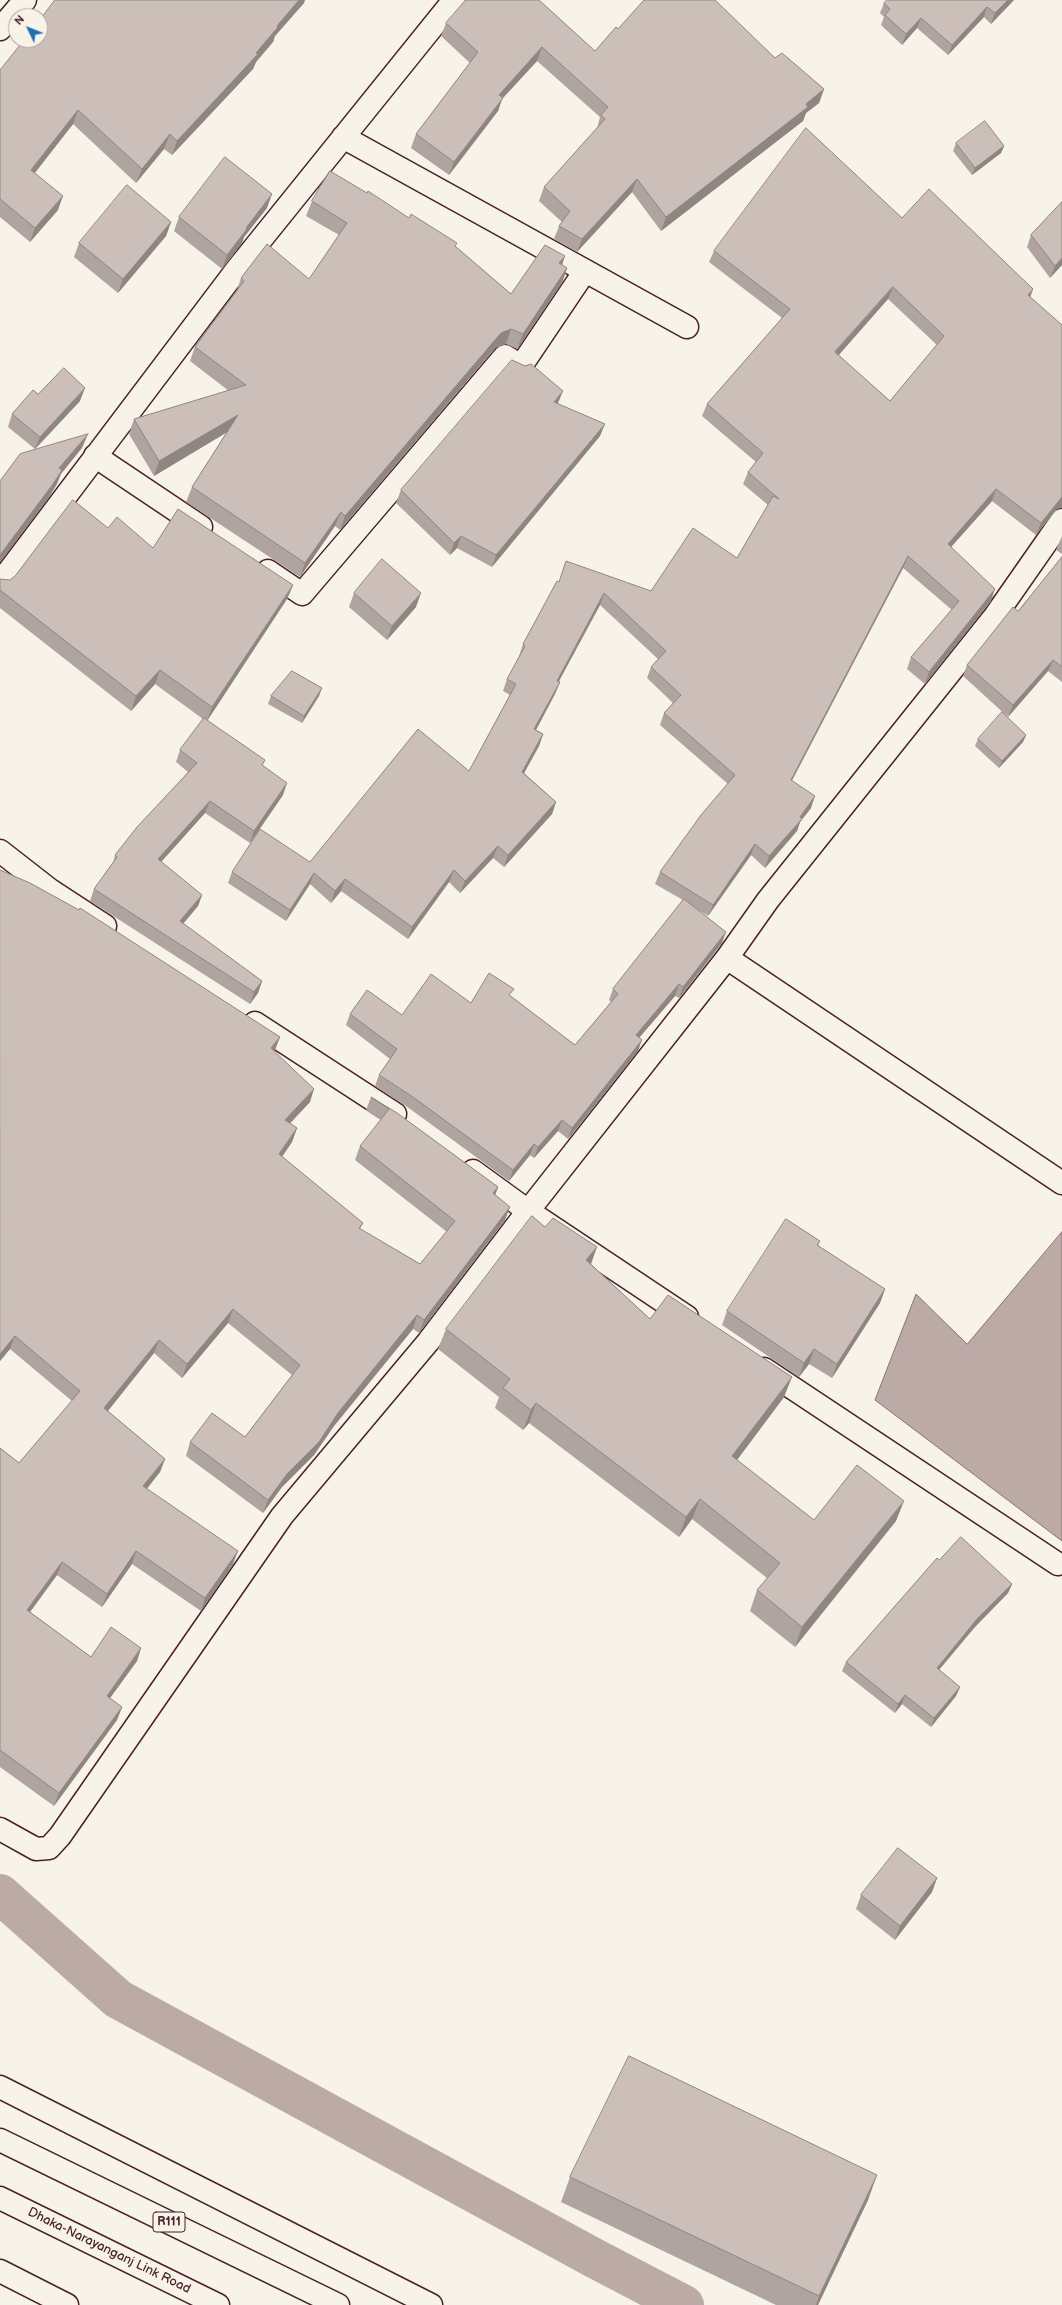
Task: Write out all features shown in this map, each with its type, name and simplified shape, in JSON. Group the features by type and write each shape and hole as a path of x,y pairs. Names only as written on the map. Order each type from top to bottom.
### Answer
{"street":[{"path":"0,29 26,0"},
{"path":"0,583 238,268 454,0"},
{"path":"343,137 687,327"},
{"path":"250,560 302,594 505,356 521,366 585,271"},
{"path":"96,456 218,538"},
{"path":"0,1828 36,1849 50,1848 60,1836 282,1516 428,1342 528,1211 727,958 768,900 995,616 1062,520"},
{"path":"0,852 50,890 124,938"},
{"path":"727,958 1062,1183"},
{"path":"238,1012 412,1126"},
{"path":"457,1159 528,1211 707,1330"},
{"path":"746,1357 1058,1564"},
{"path":"0,2087 431,2305"},
{"name":"R111","path":"0,2140 338,2305"},
{"name":"Dhaka-Narayanganj Link Road","path":"0,2198 218,2305"},
{"path":"0,2271 67,2305"}],"shaded area":[{"path":"1062,1232 1062,1541 875,1400 916,1294 967,1344"}],"building":[{"path":"55,0 299,0 256,53 258,54 177,141 170,134 142,169 78,110 31,170 63,196 35,228 0,199 0,70 18,48 48,48 48,9"},
{"path":"466,0 539,0 595,51 616,27 618,29 644,0 715,0 775,58 782,53 824,89 806,104 808,107 666,217 637,179 582,239 559,226 570,211 544,187 605,119 601,115 608,107 542,47 499,95 503,98 454,162 416,134 478,52 446,23"},
{"path":"887,0 1008,0 995,13 987,7 952,45 921,18 906,34 885,15 890,9 884,3"},
{"path":"985,121 1004,146 975,168 956,143"},
{"path":"806,128 902,218 929,189 1033,289 1028,295 1062,325 1062,497 1041,523 996,489 948,544 995,589 929,672 911,657 959,601 908,556 791,780 815,796 800,817 802,819 769,856 755,844 713,905 660,872 701,815 735,775 664,713 681,695 651,667 666,651 604,593 557,681 560,682 534,729 543,734 522,772 556,802 508,855 498,846 465,881 454,870 412,927 345,879 335,891 314,873 290,910 232,872 260,829 310,862 418,729 469,771 516,684 507,679 525,646 523,644 557,581 559,582 566,561 651,591 693,528 737,558 773,496 779,499 748,472 763,453 707,404 790,309 714,251","holes":["893,287 944,336 890,401 835,352"]},
{"path":"225,157 272,194 227,255 179,217"},
{"path":"330,171 367,193 368,191 409,218 411,214 457,243 455,246 511,294 545,245 565,256 559,263 567,268 523,334 511,329 501,333 345,516 341,512 305,563 192,487 238,415 159,461 134,419 246,385 195,347 244,281 241,278 267,244 309,279 347,223 312,201"},
{"path":"127,185 171,222 123,279 79,243"},
{"path":"1062,202 1062,258 1055,266 1031,235"},
{"path":"512,360 525,366 531,364 563,391 554,402 605,424 496,555 461,536 454,543 401,490"},
{"path":"64,368 85,388 40,437 12,414 33,390 38,394"},
{"path":"88,434 59,468 62,470 53,484 0,555 0,481 20,454"},
{"path":"73,500 108,528 117,517 153,548 178,509 293,585 212,707 160,670 136,696 0,590 0,579 10,580 15,576"},
{"path":"1062,557 1062,667 1053,660 1013,705 967,665 1013,607 1018,611"},
{"path":"382,559 421,593 392,626 354,593"},
{"path":"292,671 322,688 304,716 271,696"},
{"path":"1002,712 1026,735 1002,761 978,739"},
{"path":"204,718 265,760 262,765 287,783 254,831 210,801 158,859 202,895 180,921 262,981 254,992 94,889 117,857 115,855 137,827 197,763 180,750"},
{"path":"0,870 30,883 79,910 80,908 280,1037 271,1048 314,1089 285,1120 297,1128 279,1154 363,1223 359,1228 420,1264 455,1221 360,1146 389,1109 371,1097 397,1113 498,1187 493,1193 510,1207 424,1320 417,1315 338,1413 319,1442 287,1474 268,1500 190,1442 212,1413 245,1437 300,1365 233,1309 187,1364 159,1340 104,1408 165,1459 143,1486 238,1551 205,1598 136,1551 107,1594 62,1562 27,1610 91,1657 111,1627 141,1648 107,1696 122,1707 59,1793 0,1750 0,1448 19,1463 80,1391 15,1336 0,1354"},
{"path":"684,899 726,932 683,987 679,984 636,1035 642,1040 572,1128 562,1120 538,1147 534,1144 513,1170 410,1095 379,1075 397,1049 350,1014 367,990 402,1015 431,974 471,1003 489,973 514,989 509,995 575,1045 618,994 613,989"},
{"path":"532,1216 545,1227 553,1218 597,1247 586,1260 650,1319 668,1295 792,1377 732,1456 814,1520 857,1465 904,1501 802,1627 757,1590 780,1563 700,1499 686,1517 536,1403 531,1410 503,1388 510,1379 446,1329"},
{"path":"786,1219 820,1241 817,1245 885,1289 837,1364 814,1349 804,1363 727,1311"},
{"path":"961,1537 1012,1584 977,1619 937,1668 960,1687 934,1718 905,1695 898,1704 846,1662 937,1558 939,1560"},
{"path":"898,1848 937,1878 900,1926 861,1895"},
{"path":"629,2056 877,2175 819,2296 570,2177"}],"waterway":[{"path":"0,1894 118,1999 594,2258 684,2305"}]}
